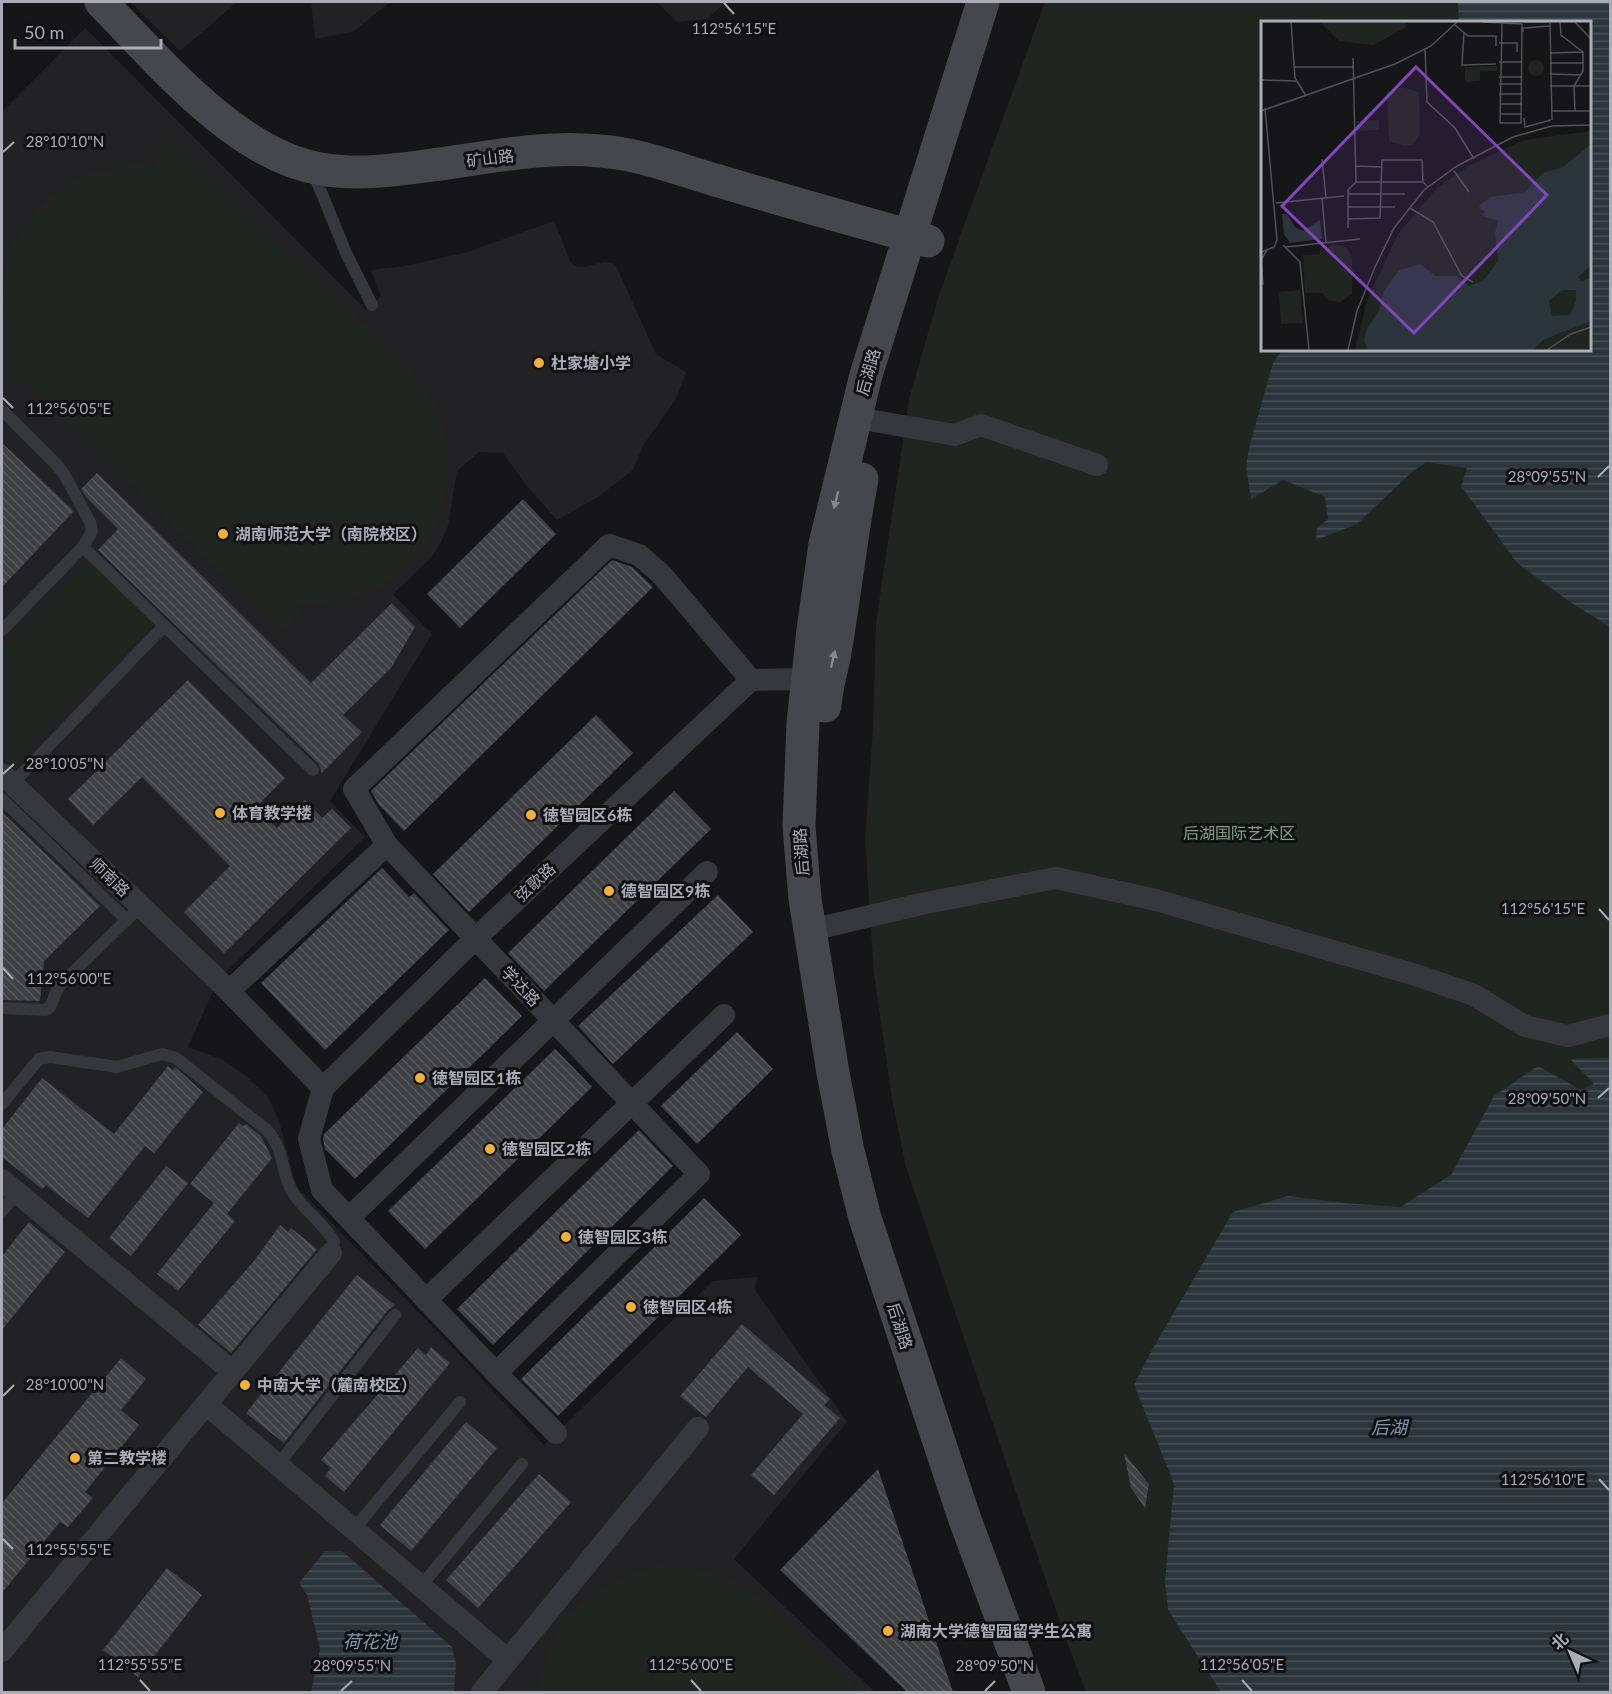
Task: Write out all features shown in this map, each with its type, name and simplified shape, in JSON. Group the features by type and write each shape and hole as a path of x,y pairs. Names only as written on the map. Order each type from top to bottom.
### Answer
{"main road":[{"name":"矿山路","path":"101,2 191,92 240,135 261,148 309,161 370,162 541,140 621,142 920,232"},
{"name":"矿山路","path":"116,2 195,81 244,125 309,161"},
{"name":"后湖路","path":"983,2 920,232 874,422 856,512 835,653 826,690 818,815 822,875 846,1058 871,1184 902,1284 1042,1692"},
{"name":"后湖路","path":"1005,2 866,375 825,544 803,723 799,826 803,878 828,1040 848,1151 865,1218 964,1517 1029,1692"}],"street":[{"path":"874,422 955,435 981,425 1097,465"},
{"name":"学达路","path":"496,1373 699,1174 387,845 354,789 609,545 639,555 661,574 751,680"},
{"path":"751,680 807,680"},
{"name":"弦歌路","path":"323,1088 476,938 751,680"},
{"name":"师南路","path":"4,781 134,913 223,985 323,1088"},
{"path":"223,985 387,845"},
{"path":"349,1218 707,872"},
{"path":"828,926 921,904 1056,878 1156,900 1416,975 1474,995 1525,1026 1568,1036 1611,1025"},
{"path":"426,1300 724,1015"},
{"path":"323,1088 309,1139 322,1190 556,1433"},
{"path":"9,1186 233,1372"},
{"path":"2,1651 332,1253"},
{"path":"206,1404 508,1660"},
{"path":"482,1692 698,1428"}],"lane":[{"path":"309,161 346,253 372,305"},
{"path":"2,410 64,474 90,522 92,531 83,547 2,630"},
{"path":"83,547 312,770"},
{"path":"4,781 164,626"},
{"path":"2,1008 45,1010 50,1007 63,982 134,913"},
{"path":"2,1104 39,1059 50,1057 117,1066 162,1054 176,1058 267,1130 275,1139 291,1189 328,1230 334,1242 332,1253"},
{"path":"2,1211 9,1186"},
{"path":"278,1465 395,1315"},
{"path":"354,1529 460,1402"},
{"path":"421,1586 522,1464"}],"shaded area":[{"path":"130,2 251,2 236,3 180,51"},
{"path":"311,2 390,2 353,32 315,39"},
{"path":"657,2 726,2 707,19 677,22"},
{"path":"85,28 366,310 381,296 371,270 404,266 468,252 554,221 570,261 575,266 582,267 605,262 612,263 617,268 656,354 686,372 676,399 644,444 633,470 598,497 557,520 526,485 503,453 479,452 457,471 448,526 441,542 431,558 393,594 432,634 330,801 365,837 218,980 188,1047 221,1059 245,1075 268,1097 279,1121 296,1186 544,1445 713,1281 757,1277 755,1290 847,1422 734,1559 875,1692 2,1692 2,112"}],"green space":[{"name":"后湖国际艺术区","path":"1045,2 1610,2 1610,1692 1086,1692 1063,1631 906,1167 892,1099 874,974 865,839 873,728 876,623 909,399 939,295"},
{"path":"171,135 412,372 436,404 446,436 449,464 447,492 440,518 427,543 410,565 389,582 363,595 346,600 295,604 302,611 282,632 2,361 5,269 10,250 25,225 51,196 66,185 83,177 119,166 157,166 149,157"},
{"path":"88,560 154,623 16,766 2,752 2,650"},
{"path":"654,1566 698,1569 735,1582 762,1599 861,1692 539,1692 543,1667 550,1645 574,1610 609,1584"}],"water":[{"path":"1458,2 1610,2 1610,627 1570,602 1517,563 1461,486 1467,468 1426,462 1412,472 1357,524 1316,540 1317,528 1328,519 1325,497 1283,480 1251,499 1246,466 1250,444 1273,363 1281,351 1591,351 1591,21 1459,21"},
{"name":"后湖","path":"1610,1058 1610,1692 1221,1692 1168,1610 1165,1581 1174,1484 1134,1385 1153,1348 1233,1212 1288,1196 1400,1207 1451,1175 1494,1096 1538,1066 1581,1090 1594,1084 1570,1059"},
{"name":"荷花池","path":"325,1551 342,1551 452,1647 456,1664 454,1692 311,1692 320,1649 307,1595 299,1583"}],"building":[{"path":"2,443 74,511 2,587"},
{"path":"97,473 311,683 392,603 415,627 391,668 343,715 362,732 322,773 319,764 98,550 118,529 81,489"},
{"path":"523,499 556,534 460,628 427,594"},
{"path":"612,560 632,567 653,587 404,831 379,805 371,791"},
{"name":"体育教学楼","path":"188,680 285,778 256,807 277,828 305,800 322,818 332,809 351,828 224,953 184,912 230,866 142,777 93,825 68,799"},
{"name":"徳智园区6栋","path":"596,715 633,753 469,912 433,874"},
{"name":"德智园区9栋","path":"674,791 711,829 544,991 508,953"},
{"path":"2,812 100,906 44,961 40,1001 2,1000"},
{"path":"382,868 409,897 414,893 449,930 325,1050 261,983"},
{"path":"718,895 753,932 613,1064 578,1026"},
{"name":"徳智园区1栋","path":"485,978 522,1016 355,1179 325,1149 324,1134"},
{"path":"737,1032 773,1069 697,1144 661,1106"},
{"name":"徳智园区2栋","path":"555,1049 592,1087 425,1249 388,1211"},
{"path":"168,1066 173,1070 175,1067 203,1092 154,1153 145,1146 88,1218 46,1185 42,1189 2,1157 2,1129 42,1078 114,1134"},
{"path":"239,1123 243,1126 246,1124 261,1136 272,1158 227,1214 235,1221 178,1291 157,1274 214,1203 190,1184"},
{"name":"徳智园区3栋","path":"639,1130 673,1166 493,1345 457,1309"},
{"path":"166,1166 188,1183 131,1256 109,1238"},
{"name":"徳智园区4栋","path":"704,1198 741,1235 558,1416 521,1379"},
{"path":"29,1222 65,1252 2,1330 2,1256"},
{"path":"280,1225 288,1232 291,1228 317,1249 231,1353 198,1325 254,1261"},
{"path":"357,1275 395,1305 388,1310 284,1443 246,1413"},
{"path":"742,1324 830,1399 824,1405 840,1418 774,1495 751,1475 803,1414 748,1367 706,1417 680,1396"},
{"path":"431,1347 450,1363 344,1492 325,1476 331,1468 321,1460 418,1348 426,1355"},
{"name":"第二教学楼","path":"121,1358 146,1379 121,1410 139,1425 85,1492 93,1498 68,1527 60,1522 2,1593 2,1503"},
{"path":"466,1422 497,1448 411,1551 380,1525"},
{"path":"1124,1453 1149,1484 1145,1508 1131,1488"},
{"name":"湖南大学德智园留学生公寓","path":"878,1469 953,1692 907,1692 780,1570"},
{"path":"539,1474 571,1502 478,1608 446,1580"},
{"path":"167,1568 202,1595 138,1677 103,1650"}],"place":[{"name":"杜家塘小学","path":"539,363"},
{"name":"湖南师范大学（南院校区）","path":"223,534"},
{"name":"体育教学楼","path":"220,813"},
{"name":"徳智园区6栋","path":"531,815"},
{"name":"德智园区9栋","path":"609,891"},
{"name":"徳智园区1栋","path":"420,1078"},
{"name":"徳智园区2栋","path":"490,1149"},
{"name":"徳智园区3栋","path":"566,1237"},
{"name":"徳智园区4栋","path":"631,1307"},
{"name":"中南大学（麓南校区）","path":"245,1385"},
{"name":"第二教学楼","path":"75,1458"},
{"name":"湖南大学德智园留学生公寓","path":"888,1631"}]}
